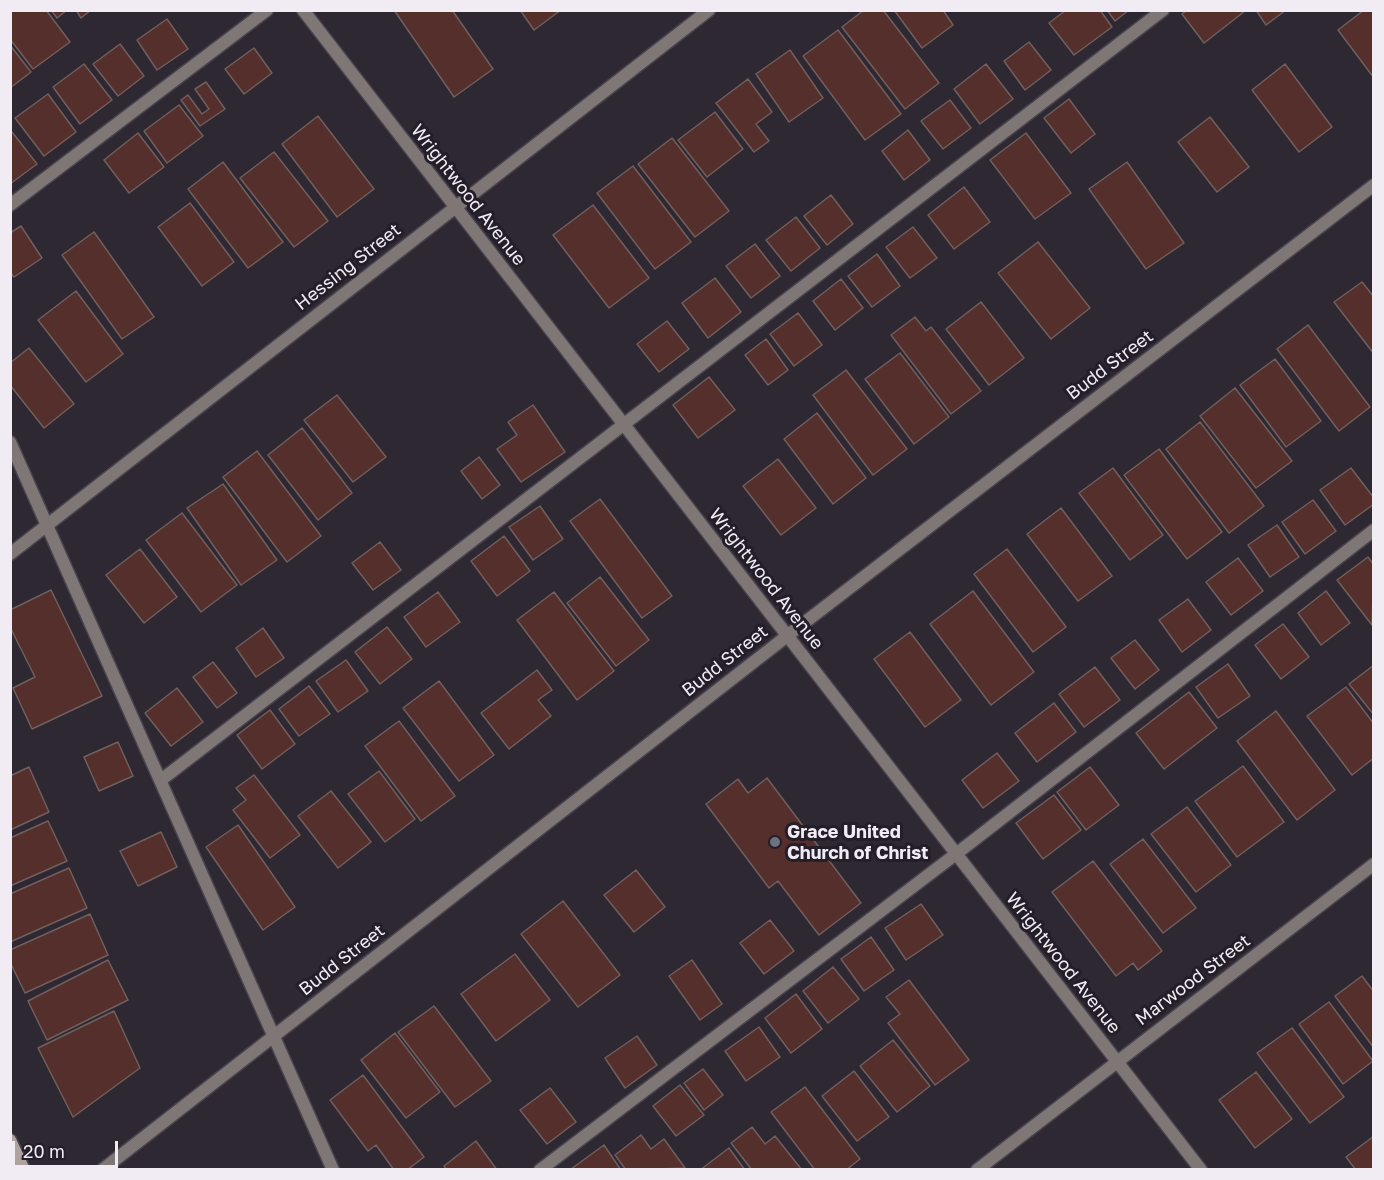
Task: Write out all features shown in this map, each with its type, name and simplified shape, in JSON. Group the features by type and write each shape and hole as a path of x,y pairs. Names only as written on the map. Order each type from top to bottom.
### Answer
{"main road":[{"path":"10,1140 24,1170"}],"street":[{"path":"10,205 267,10"},
{"name":"Wrightwood Avenue","path":"303,10 1200,1170"},
{"name":"Hessing Street","path":"10,554 709,10"},
{"path":"161,780 1163,10"},
{"name":"Budd Street","path":"102,1170 787,636 1374,185"},
{"path":"10,442 161,780 272,1037 333,1170"},
{"path":"540,1170 956,854 1374,530"},
{"name":"Marwood Street","path":"977,1170 1374,864"}],"building":[{"path":"10,10 46,10 70,42 33,69 10,39"},
{"path":"51,10 67,10 57,18"},
{"path":"76,10 91,10 81,18"},
{"path":"394,10 452,10 493,69 454,97"},
{"path":"520,10 561,10 534,30"},
{"path":"864,10 883,10 939,83 905,109 842,27"},
{"path":"894,10 943,10 953,25 922,48"},
{"path":"1066,10 1100,10 1112,27 1074,55 1049,23"},
{"path":"1107,10 1129,10 1115,21"},
{"path":"1187,10 1245,11 1204,43 1182,14"},
{"path":"1256,10 1286,10 1266,25"},
{"path":"1364,10 1374,10 1374,78 1338,30"},
{"path":"167,19 188,49 157,70 137,40"},
{"path":"838,30 901,114 865,140 803,56"},
{"path":"1029,42 1051,70 1025,90 1004,61"},
{"path":"120,44 144,76 118,96 93,64"},
{"path":"10,45 31,72 10,88"},
{"path":"254,48 272,73 244,94 225,69"},
{"path":"790,50 823,98 789,122 756,74"},
{"path":"84,64 112,100 80,124 53,87"},
{"path":"986,64 1013,99 980,124 954,89"},
{"path":"1285,64 1332,127 1299,152 1252,90"},
{"path":"748,79 772,112 756,124 769,141 754,152 716,103"},
{"path":"206,82 225,109 200,126 181,100 188,95 202,114 209,109 195,89"},
{"path":"48,94 76,132 44,156 15,118"},
{"path":"1069,99 1095,134 1071,153 1044,118"},
{"path":"950,100 971,128 943,149 921,121"},
{"path":"179,105 203,136 167,163 144,131"},
{"path":"715,112 743,149 707,177 678,140"},
{"path":"318,116 374,189 337,217 282,144"},
{"path":"1210,117 1249,167 1217,192 1178,142"},
{"path":"908,130 930,160 904,180 882,151"},
{"path":"12,132 37,164 10,184 10,133"},
{"path":"138,133 164,167 129,193 104,160"},
{"path":"1026,133 1071,193 1035,219 990,160"},
{"path":"672,138 729,211 695,237 638,164"},
{"path":"274,152 328,221 294,247 240,178"},
{"path":"223,162 283,242 248,268 188,189"},
{"path":"1127,162 1184,243 1146,269 1089,189"},
{"path":"633,166 691,242 655,269 597,193"},
{"path":"964,187 990,222 954,249 928,215"},
{"path":"831,195 853,224 827,245 804,216"},
{"path":"190,203 234,262 202,286 158,227"},
{"path":"593,205 649,278 609,308 553,235"},
{"path":"796,217 820,248 791,271 766,240"},
{"path":"21,226 42,258 14,277 10,272 10,233"},
{"path":"913,227 937,258 910,278 886,247"},
{"path":"94,232 154,317 122,339 62,255"},
{"path":"1038,242 1090,308 1051,339 998,273"},
{"path":"755,244 780,276 751,298 726,266"},
{"path":"877,254 900,286 872,307 848,276"},
{"path":"715,278 741,312 708,338 682,303"},
{"path":"841,279 863,308 835,330 813,301"},
{"path":"1362,282 1374,297 1374,354 1334,302"},
{"path":"76,291 123,354 86,382 38,320"},
{"path":"981,302 1024,358 989,385 946,329"},
{"path":"798,313 822,345 794,366 770,334"},
{"path":"915,317 926,331 931,327 981,391 951,414 891,335"},
{"path":"667,321 689,349 659,372 637,344"},
{"path":"1308,325 1370,407 1339,431 1277,349"},
{"path":"766,339 788,370 768,385 745,355"},
{"path":"29,348 74,404 44,428 10,385 10,363"},
{"path":"900,353 949,417 914,444 865,379"},
{"path":"1275,359 1321,421 1286,447 1240,385"},
{"path":"846,370 907,449 873,475 813,395"},
{"path":"709,377 735,410 698,438 673,405"},
{"path":"1235,388 1292,461 1256,488 1200,416"},
{"path":"337,395 386,457 353,482 304,420"},
{"path":"533,405 565,452 521,482 497,449 517,435 508,422"},
{"path":"817,413 866,478 833,504 784,439"},
{"path":"1200,422 1264,506 1229,533 1166,449"},
{"path":"302,428 352,493 318,520 268,455"},
{"path":"1159,449 1222,532 1187,559 1124,475"},
{"path":"257,451 321,536 287,562 223,477"},
{"path":"479,457 500,485 482,499 461,471"},
{"path":"778,459 816,508 781,535 743,486"},
{"path":"1113,468 1163,535 1130,560 1079,493"},
{"path":"1351,468 1374,498 1374,504 1345,525 1320,490"},
{"path":"223,484 277,560 241,585 187,508"},
{"path":"600,499 672,596 642,618 570,521"},
{"path":"1313,500 1336,531 1305,554 1282,522"},
{"path":"540,506 563,539 533,560 509,527"},
{"path":"1061,508 1112,576 1078,601 1027,534"},
{"path":"182,513 237,585 201,612 146,540"},
{"path":"1277,525 1299,557 1270,577 1248,545"},
{"path":"504,536 530,571 497,596 471,561"},
{"path":"380,542 401,570 373,590 352,563"},
{"path":"140,549 177,597 144,623 106,575"},
{"path":"1007,549 1066,627 1033,652 974,574"},
{"path":"1368,557 1374,565 1372,625 1337,580"},
{"path":"1238,558 1263,591 1231,615 1206,582"},
{"path":"600,577 649,640 616,666 567,603"},
{"path":"51,590 102,696 32,729 13,688 35,677 10,627 10,610"},
{"path":"973,591 1034,672 991,705 930,624"},
{"path":"1326,591 1350,623 1321,645 1298,613"},
{"path":"438,592 460,622 426,647 404,617"},
{"path":"554,592 614,671 577,700 517,620"},
{"path":"1188,599 1211,630 1182,652 1159,620"},
{"path":"1283,624 1309,657 1281,679 1255,645"},
{"path":"387,627 412,659 380,684 355,652"},
{"path":"263,628 284,658 256,677 236,648"},
{"path":"910,632 961,700 925,727 874,659"},
{"path":"1135,640 1159,670 1135,689 1111,658"},
{"path":"346,660 368,691 338,712 316,681"},
{"path":"213,662 237,693 217,708 193,677"},
{"path":"1228,664 1250,696 1218,718 1196,687"},
{"path":"1374,665 1374,715 1349,684"},
{"path":"1095,667 1120,700 1084,727 1059,694"},
{"path":"537,670 552,690 538,700 551,716 509,749 481,713"},
{"path":"439,681 494,755 459,781 403,708"},
{"path":"309,686 330,714 299,736 279,709"},
{"path":"1346,687 1374,724 1374,758 1352,775 1307,716"},
{"path":"177,688 203,722 171,746 145,713"},
{"path":"1189,692 1217,728 1164,769 1136,733"},
{"path":"1054,703 1076,732 1037,762 1015,733"},
{"path":"270,710 295,744 262,769 237,735"},
{"path":"1276,711 1335,790 1297,820 1237,741"},
{"path":"399,721 455,796 421,821 365,746"},
{"path":"118,742 133,776 99,791 84,757"},
{"path":"997,753 1019,781 983,808 962,780"},
{"path":"1243,766 1284,822 1237,857 1195,801"},
{"path":"29,767 49,812 10,830 10,776"},
{"path":"1090,767 1119,805 1086,830 1057,792"},
{"path":"379,771 415,819 385,842 348,794"},
{"path":"254,775 300,835 270,858 233,810 246,800 236,788"},
{"name":"Grace United Church of Christ","path":"767,778 861,903 819,935 778,881 769,888 706,804 738,779 748,793"},
{"path":"331,791 371,842 338,868 298,816"},
{"path":"1054,795 1081,830 1043,859 1016,823"},
{"path":"1187,807 1231,865 1196,892 1151,834"},
{"path":"48,821 67,861 10,886 10,838"},
{"path":"238,825 295,907 263,930 206,847"},
{"path":"161,832 177,867 138,886 120,851"},
{"path":"1143,839 1196,908 1163,933 1110,864"},
{"path":"1093,861 1162,951 1138,970 1133,963 1116,976 1052,892"},
{"path":"69,868 87,908 10,942 10,894"},
{"path":"636,870 665,907 634,932 604,895"},
{"path":"563,901 620,975 578,1007 521,934"},
{"path":"921,904 943,935 906,960 885,928"},
{"path":"90,914 108,955 25,993 10,962 10,950"},
{"path":"770,920 794,951 764,974 740,943"},
{"path":"871,937 894,970 864,991 841,959"},
{"path":"515,954 550,1000 496,1041 461,994"},
{"path":"108,960 128,1000 47,1040 28,1001"},
{"path":"692,960 722,1004 700,1020 669,976"},
{"path":"833,967 859,999 828,1023 803,991"},
{"path":"1362,976 1374,992 1374,1048 1335,996"},
{"path":"909,980 969,1060 935,1085 888,1023 900,1014 886,997"},
{"path":"796,994 822,1029 791,1053 765,1018"},
{"path":"1329,1002 1373,1061 1343,1084 1299,1024"},
{"path":"434,1006 491,1081 455,1107 398,1032"},
{"path":"114,1011 140,1068 73,1117 38,1048"},
{"path":"759,1027 780,1057 746,1081 725,1051"},
{"path":"1292,1028 1344,1097 1310,1123 1257,1053"},
{"path":"395,1033 440,1092 406,1118 361,1060"},
{"path":"637,1036 657,1065 625,1088 605,1058"},
{"path":"893,1040 930,1086 897,1112 860,1066"},
{"path":"703,1069 723,1095 704,1110 684,1083"},
{"path":"854,1071 889,1117 857,1141 822,1096"},
{"path":"1256,1072 1292,1119 1255,1148 1219,1100"},
{"path":"363,1075 424,1157 407,1170 394,1170 376,1145 368,1151 330,1100"},
{"path":"680,1085 704,1115 676,1136 653,1106"},
{"path":"805,1087 860,1159 846,1170 815,1170 771,1112"},
{"path":"550,1088 576,1122 547,1144 520,1110"},
{"path":"752,1127 765,1144 775,1136 802,1170 752,1170 731,1143"},
{"path":"641,1135 651,1149 664,1139 685,1168 626,1170 615,1155"},
{"path":"1374,1136 1374,1170 1356,1170 1346,1157"},
{"path":"476,1141 497,1170 447,1170 444,1166"},
{"path":"604,1145 621,1170 571,1169"},
{"path":"729,1148 745,1170 700,1170"}],"place":[{"name":"Grace United Church of Christ","path":"775,842"}]}
